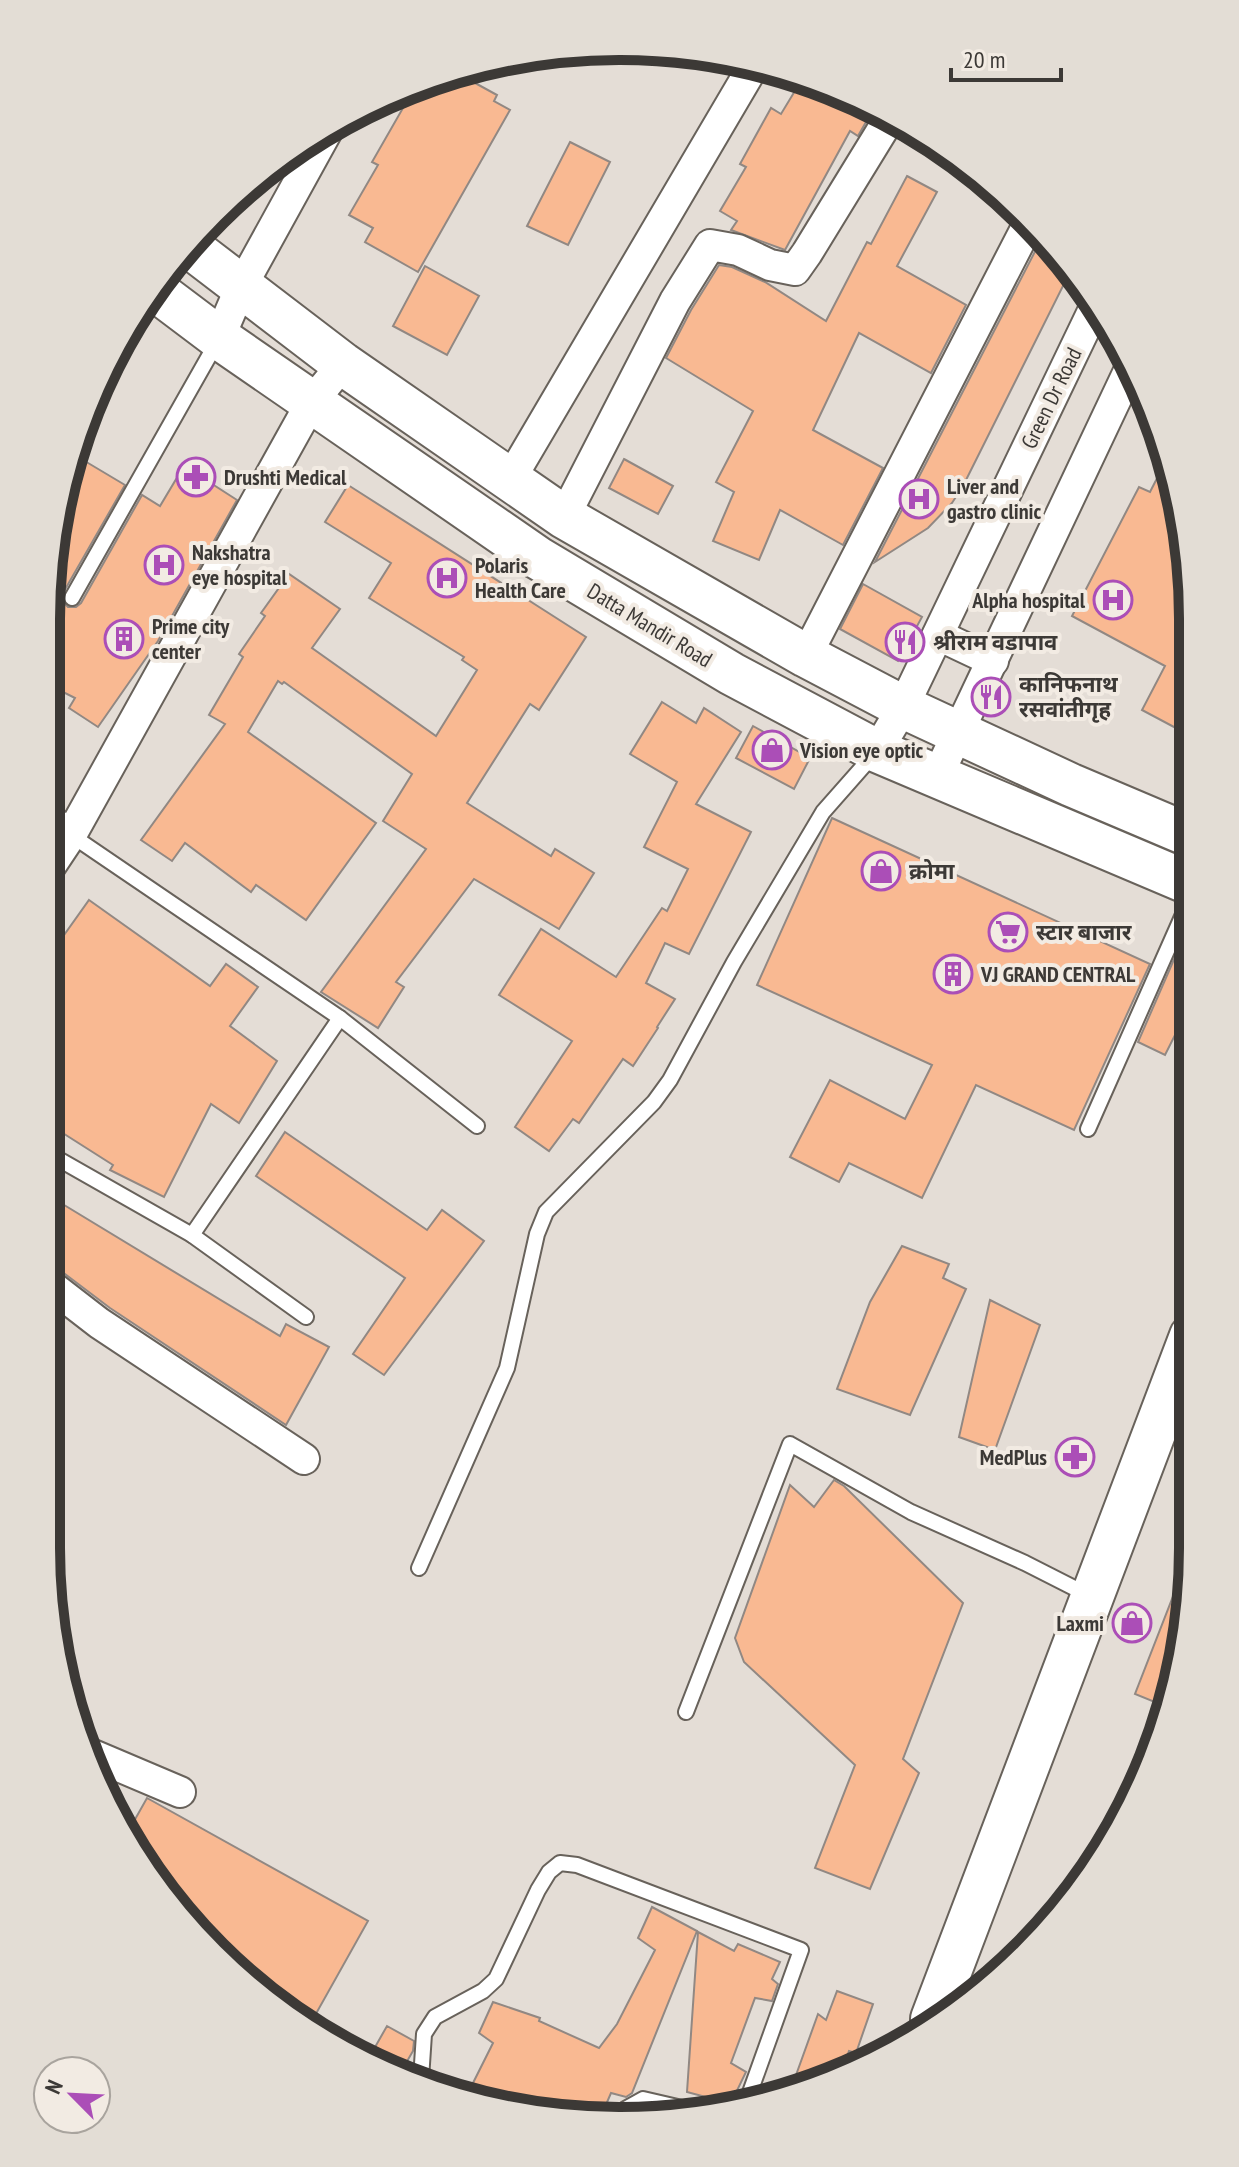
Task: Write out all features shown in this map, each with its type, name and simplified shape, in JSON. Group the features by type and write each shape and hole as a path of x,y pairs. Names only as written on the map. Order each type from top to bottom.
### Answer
{"main road":[{"path":"197,253 343,364 564,517 806,656 903,707 959,734 1179,822"},
{"name":"Datta Mandir Road","path":"163,296 311,403 538,558 732,674 877,751 1179,879"},
{"path":"936,2009 1179,1368"}],"street":[{"path":"511,478 748,75"},
{"path":"564,517 675,301 710,245 738,250 770,265 795,270 884,127"},
{"path":"219,338 241,287 317,149"},
{"path":"806,656 1024,233"},
{"name":"Green Dr Road","path":"877,751 903,707 1090,317"},
{"path":"60,824 311,403 343,364"},
{"path":"937,777 1125,380"},
{"path":"938,635 993,661"},
{"path":"60,1293 99,1323 304,1459"},
{"path":"102,1759 180,1792"}],"lane":[{"path":"72,598 219,338"},
{"path":"419,1568 507,1368 537,1234 546,1212 654,1102 670,1080 734,962 823,812 877,751"},
{"path":"60,827 340,1018 477,1126"},
{"path":"1088,1129 1179,924"},
{"path":"192,1235 340,1018"},
{"path":"60,1160 192,1235 306,1317"},
{"path":"686,1712 790,1444 911,1512 1092,1597"},
{"path":"422,2070 424,2034 435,2017 483,1991 496,1979 538,1890 549,1872 560,1863 577,1865 801,1950 750,2091"},
{"path":"629,2107 643,2099 668,2105"}],"building":[{"path":"470,80 497,95 494,101 510,110 418,272 365,242 373,228 349,215 378,165 372,162 406,103"},
{"path":"796,89 868,119 858,136 850,131 785,250 731,230 737,221 720,211 746,167 740,164 771,108 781,114"},
{"path":"570,142 610,162 568,245 527,226"},
{"path":"907,176 937,192 897,266 966,305 931,373 859,333 813,430 883,468 843,545 780,510 759,560 713,541 734,492 716,482 753,411 666,358 691,310 719,265 732,267 765,282 826,321 867,242 871,244"},
{"path":"1037,248 1065,282 963,486 952,503 928,528 875,562"},
{"path":"425,266 479,296 447,355 393,326"},
{"path":"624,459 673,486 658,514 609,488"},
{"name":"Prime city center","path":"84,460 125,485 63,593 63,602 68,607 81,603 142,495 160,506 184,466 237,500 158,641 98,727 69,708 75,698 60,690 61,583 71,510"},
{"path":"1160,473 1178,583 1179,730 1142,710 1165,666 1072,616 1139,487 1150,492"},
{"path":"348,485 586,637 539,710 530,704 467,803 551,856 555,849 594,873 559,929 474,879 396,982 404,987 378,1028 321,992 426,849 383,821 412,774 284,682 278,681 248,732 376,823 306,920 256,885 251,892 185,843 172,861 141,840 225,724 209,715 243,657 239,654 265,616 261,613 289,574 340,609 312,648 436,736 477,670 462,660 464,657 369,598 391,563 325,522"},
{"path":"863,584 922,617 898,661 840,629"},
{"path":"662,702 696,723 704,708 741,732 696,804 751,832 689,954 665,943 646,983 675,999 658,1028 633,1066 623,1059 579,1123 573,1119 549,1151 515,1127 572,1041 499,995 541,929 616,977 662,908 667,911 688,869 644,847 677,782 630,754"},
{"path":"753,726 810,758 794,789 736,758"},
{"name":"VJ GRAND CENTRAL","path":"832,818 1150,964 1074,1130 976,1085 922,1198 849,1163 839,1182 790,1157 830,1080 905,1119 932,1065 757,985"},
{"path":"89,900 210,986 226,964 258,987 230,1026 277,1061 239,1123 211,1104 164,1197 110,1170 113,1165 60,1131 60,941"},
{"path":"1179,948 1179,1034 1176,1033 1165,1055 1138,1042"},
{"path":"285,1132 427,1230 442,1210 484,1241 384,1375 353,1354 405,1278 256,1176"},
{"path":"60,1202 280,1336 286,1324 329,1347 286,1425 110,1308 60,1270"},
{"path":"902,1246 949,1264 943,1278 966,1289 910,1415 837,1389 870,1302"},
{"path":"990,1300 1040,1325 995,1450 959,1437"},
{"path":"834,1480 844,1486 963,1603 903,1759 919,1773 870,1889 815,1868 855,1765 744,1662 735,1638 790,1485 814,1507"},
{"path":"1178,1584 1168,1657 1157,1703 1135,1694"},
{"path":"147,1798 368,1921 315,2016 279,1991 224,1943 176,1888 133,1823"},
{"path":"652,1907 697,1931 632,2093 626,2097 611,2093 605,2107 583,2106 510,2096 471,2087 493,2043 479,2033 493,2002 540,2018 539,2021 599,2048 617,2024 655,1950 638,1938"},
{"path":"698,1932 734,1951 738,1944 780,1962 772,1979 778,1984 772,2001 755,1998 731,2063 746,2072 735,2095 712,2099 687,2092"},
{"path":"837,1991 873,2004 856,2053 849,2051 846,2058 795,2078 818,2014 826,2020"},
{"path":"387,2026 414,2041 413,2051 405,2064 374,2050"}],"place":[{"name":"Drushti Medical","path":"196,477"},
{"name":"Liver and gastro clinic","path":"919,499"},
{"name":"Nakshatra eye hospital","path":"164,565"},
{"name":"Polaris Health Care","path":"447,578"},
{"name":"Alpha hospital","path":"1113,600"},
{"name":"Prime city center","path":"124,639"},
{"name":"श्रीराम वडापाव","path":"905,642"},
{"name":"कानिफनाथ रसवांतीगृह","path":"991,697"},
{"name":"Vision eye optic","path":"772,750"},
{"name":"क्रोमा","path":"881,871"},
{"name":"स्टार बाजार","path":"1008,932"},
{"name":"VJ GRAND CENTRAL","path":"953,974"},
{"name":"MedPlus","path":"1075,1457"},
{"name":"Laxmi","path":"1132,1623"}]}
